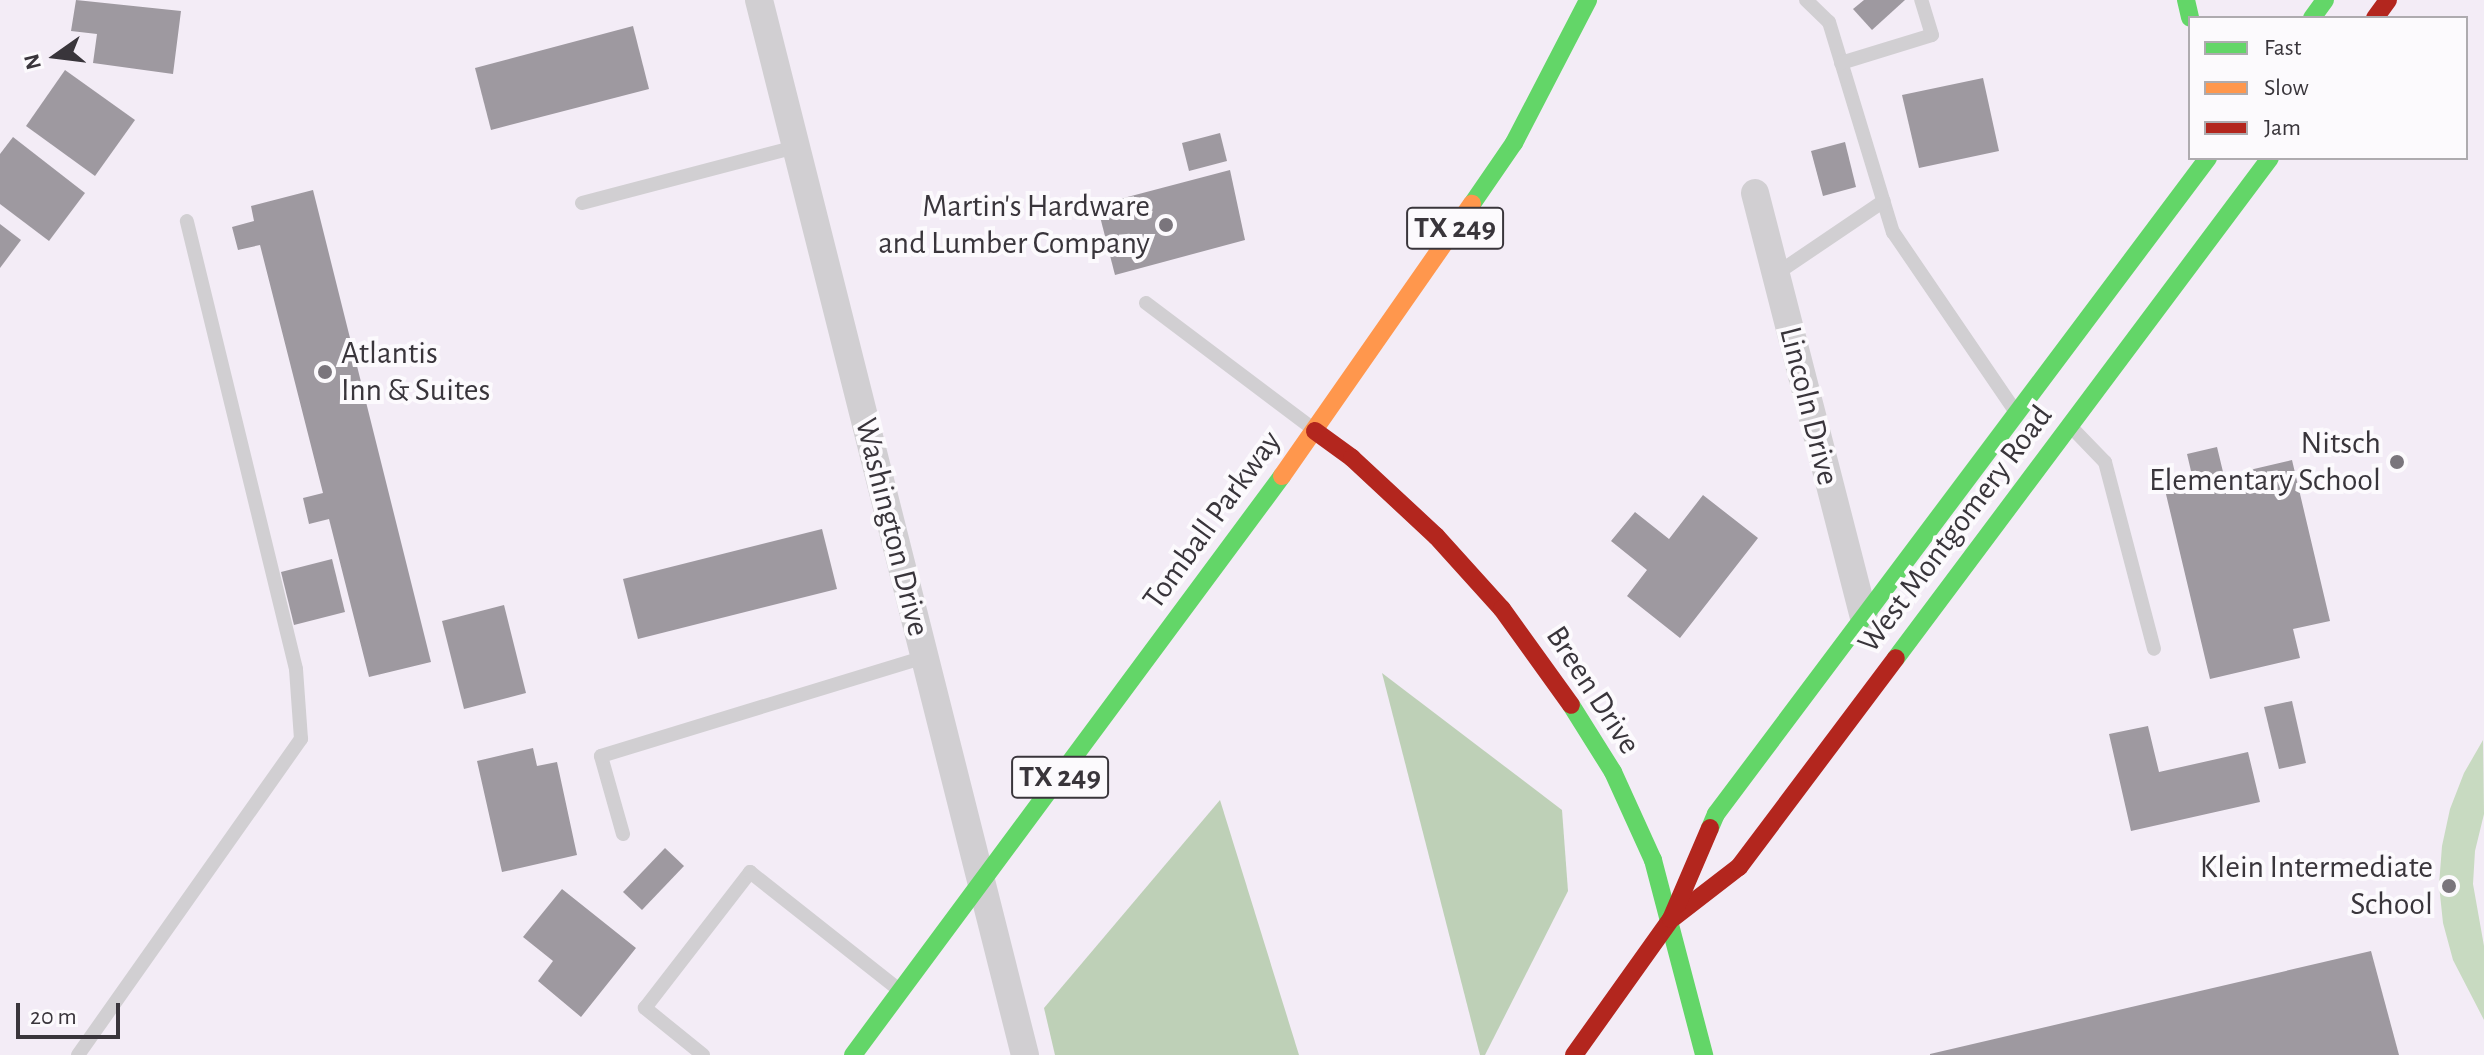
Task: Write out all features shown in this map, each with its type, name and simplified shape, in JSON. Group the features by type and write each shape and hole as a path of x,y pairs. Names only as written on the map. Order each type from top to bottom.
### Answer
{"main road":[{"name":"Tomball Parkway","path":"853,1055 1315,431 1514,143 1588,0"},
{"name":"West Montgomery Road","path":"1574,1055 1671,919 1716,814 2207,160"},
{"name":"West Montgomery Road","path":"1671,919 1739,867 2268,160"},
{"path":"2232,172 2239,199"},
{"name":"Breen Drive","path":"1315,431 1352,458 1436,536 1502,609 1613,772 1653,860 1671,919 1704,1055"}],"street":[{"name":"Washington Drive","path":"759,0 1025,1055"},
{"name":"Lincoln Drive","path":"1755,193 1864,619"}],"lane":[{"path":"1806,0 1829,22 1893,232 2018,415"},
{"path":"1841,63 1932,35 1921,0"},
{"path":"582,203 796,147"},
{"path":"1776,274 1884,201"},
{"path":"78,1055 301,739 296,669 187,221"},
{"path":"1146,303 1315,431"},
{"path":"2070,425 2105,462 2154,649"},
{"path":"623,834 601,756 925,657"},
{"path":"703,1055 645,1008 750,872 901,991"}],"green space":[{"path":"1382,673 1562,810 1568,891 1485,1055 1480,1055"},
{"path":"2483,740 2484,814 2475,851 2473,884 2484,946 2484,1020 2453,960 2443,923 2439,885 2442,846 2450,809 2464,773"},
{"path":"1220,800 1299,1055 1055,1055 1044,1008"}],"building":[{"path":"76,0 181,11 173,74 93,63 97,34 71,31"},
{"path":"1864,0 1905,0 1872,30 1853,9"},
{"path":"633,26 649,89 491,130 475,68"},
{"path":"65,70 135,120 95,176 26,126"},
{"path":"1983,78 1999,151 1919,168 1902,95"},
{"path":"1220,133 1227,161 1189,171 1182,143"},
{"path":"13,137 85,193 49,241 0,204 0,154"},
{"path":"1845,142 1856,187 1823,196 1811,151"},
{"path":"1230,170 1245,240 1115,275 1097,205"},
{"name":"Atlantis Inn & Suites","path":"313,190 431,662 369,677 329,519 309,524 303,498 323,493 260,245 238,250 232,227 254,221 251,206"},
{"path":"0,224 21,240 0,268"},
{"path":"2217,447 2224,476 2292,460 2330,621 2293,629 2300,658 2210,679 2165,490 2194,484 2187,454"},
{"path":"1703,495 1758,538 1680,638 1627,596 1647,570 1611,541 1635,512 1669,539"},
{"path":"822,529 837,589 638,639 623,579"},
{"path":"332,559 345,612 294,625 281,572"},
{"path":"504,605 526,693 464,709 442,621"},
{"path":"2292,701 2306,763 2279,769 2264,707"},
{"path":"2148,726 2159,772 2248,752 2260,802 2131,831 2109,734"},
{"path":"533,748 537,766 557,762 577,855 502,872 477,761"},
{"path":"665,848 684,866 642,910 623,892"},
{"path":"562,889 636,948 581,1017 538,981 553,961 523,937"},
{"path":"2371,951 2399,1055 1930,1055 1930,1054"}],"traffic: fast":[{"path":"1472,204 1514,143 1588,0"},
{"path":"2186,0 2190,16"},
{"path":"2313,16 2325,0"},
{"path":"1710,828 1716,814 2206,160"},
{"path":"1896,658 2269,160"},
{"path":"853,1055 1282,476"},
{"path":"1571,705 1613,772 1653,860 1704,1055"}],"traffic: slow":[{"path":"1282,476 1472,204"}],"traffic: jam":[{"path":"2376,16 2388,0"},
{"path":"1315,431 1352,458 1436,536 1502,609 1571,705"},
{"path":"1674,917 1739,867 1896,658"},
{"path":"1574,1055 1671,919 1710,828"}],"place":[{"name":"Martin's Hardware and Lumber Company","path":"1166,225"},
{"name":"Atlantis Inn & Suites","path":"325,372"},
{"name":"Nitsch Elementary School","path":"2397,462"},
{"name":"Klein Intermediate School","path":"2449,886"}]}
